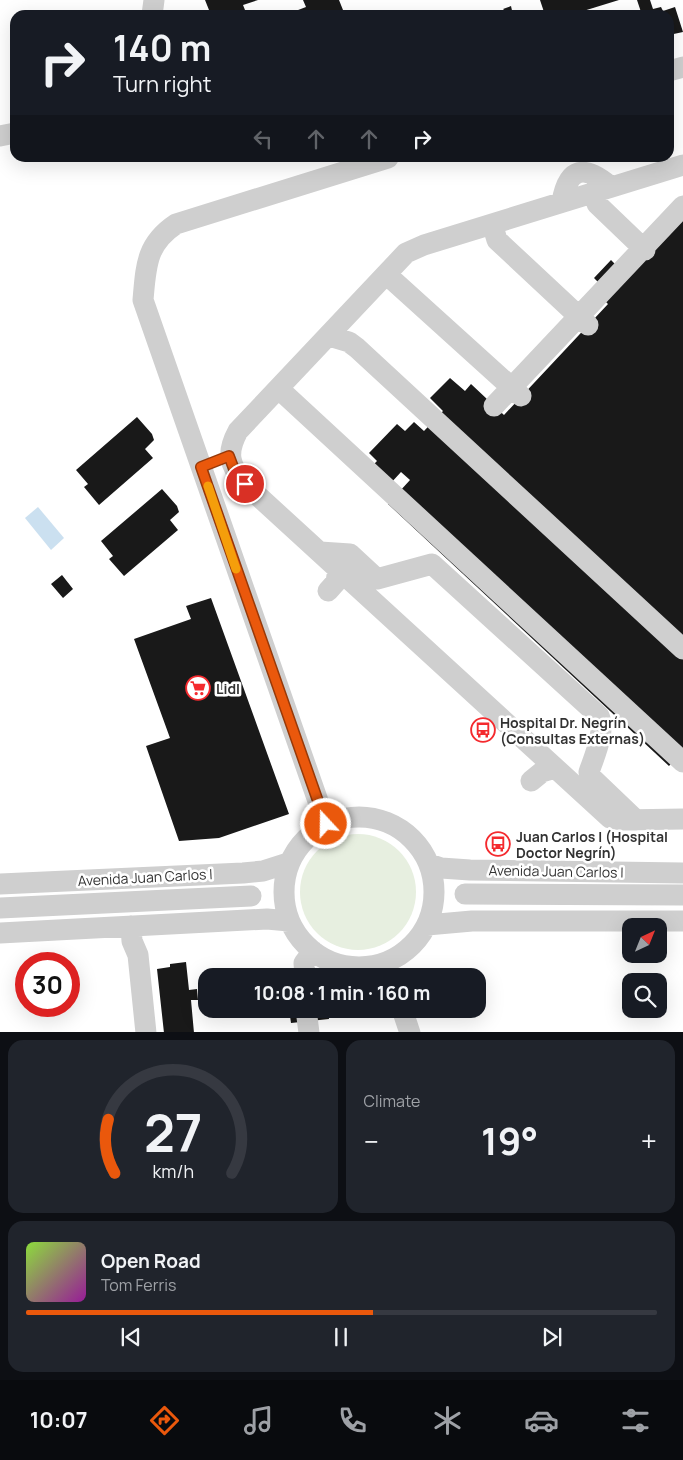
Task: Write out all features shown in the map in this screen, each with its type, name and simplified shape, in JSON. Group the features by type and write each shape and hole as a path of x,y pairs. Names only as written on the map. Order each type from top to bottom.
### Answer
{"street":[{"path":"326,824 143,300 145,270 151,250 162,234 176,224 375,162"},
{"path":"602,189 683,165"},
{"path":"646,250 597,204 602,189 596,175 585,171 575,175 566,184 562,202 413,249 406,253 238,431 232,442 229,456 235,472 245,484 610,818 636,820 683,819"},
{"path":"494,406 683,206"},
{"path":"496,223 494,230 497,240 588,325"},
{"path":"386,274 521,396"},
{"path":"329,336 349,342 357,348 683,649"},
{"path":"279,389 683,762"},
{"path":"201,467 229,456"},
{"path":"320,552 350,554 377,579 432,564 599,716 602,722 601,730 589,772 590,777 636,820"},
{"path":"328,591 336,582 338,569"},
{"path":"531,781 542,772 555,768"},
{"path":"376,968 337,964 313,951 297,936 284,907 283,892 288,863 298,847 310,834 326,824 352,817 380,820 404,832 414,841 429,864 433,879 434,895 427,925 418,939 390,968"},
{"name":"Avenida Juan Carlos I","path":"0,884 243,873 263,871 288,863"},
{"name":"Avenida Juan Carlos I","path":"429,864 442,868 470,870 682,873"},
{"path":"465,894 683,895"},
{"name":"Avenida Juan Carlos I","path":"0,908 251,896"},
{"path":"0,933 267,919 289,921"},
{"path":"427,925 472,921 683,921"},
{"path":"131,926 132,941 138,955 146,1032"},
{"path":"304,968 304,963 313,951"},
{"path":"307,1018 309,1032"},
{"path":"405,1018 410,1032"}],"green space":[{"path":"358,834 380,839 399,851 411,870 416,892 411,914 399,933 380,945 358,950 336,945 317,933 305,914 300,892 305,870 317,851 336,839"}],"water":[{"path":"38,507 64,538 51,550 25,518"}],"building":[{"path":"205,0 258,0 243,5 245,10 209,10"},
{"path":"303,0 339,0 343,10 298,10 306,7"},
{"path":"540,0 619,0 586,10 543,10"},
{"path":"637,0 650,0 653,9 661,7 662,10 640,10"},
{"path":"511,6 512,10 504,10"},
{"path":"675,7 683,32 674,34 674,10 666,10"},
{"path":"683,210 683,751 669,766 388,504 410,480 401,472 390,484 372,466 377,461 369,453 397,424 405,431 414,422 424,431 443,411 430,398 450,378 465,391 471,384 504,415 608,304 601,297 607,291 594,278 611,260 624,273"},
{"path":"137,417 152,434 154,440 145,449 153,458 99,505 84,487 88,484 76,470"},
{"path":"162,489 177,506 179,512 170,520 178,530 124,576 109,559 113,556 101,541"},
{"path":"62,575 73,589 63,598 51,584"},
{"name":"Lidl","path":"211,598 289,814 219,838 179,841 146,746 170,738 134,639 191,619 186,606"},
{"path":"186,962 189,990 197,989 198,1000 191,1000 194,1032 164,1032 157,969 170,967 170,964"},
{"path":"290,1018 329,1018 329,1019 291,1023"}],"slow traffic":[{"path":"208,486 236,569"}],"place":[{"name":"Lidl","path":"198,688"},
{"name":"Hospital Dr. Negrín (Consultas Externas)","path":"483,730"},
{"name":"Juan Carlos I (Hospital Doctor Negrín)","path":"498,844"}],"route":[{"path":"245,484 235,472 229,456 201,467 326,824"}]}
